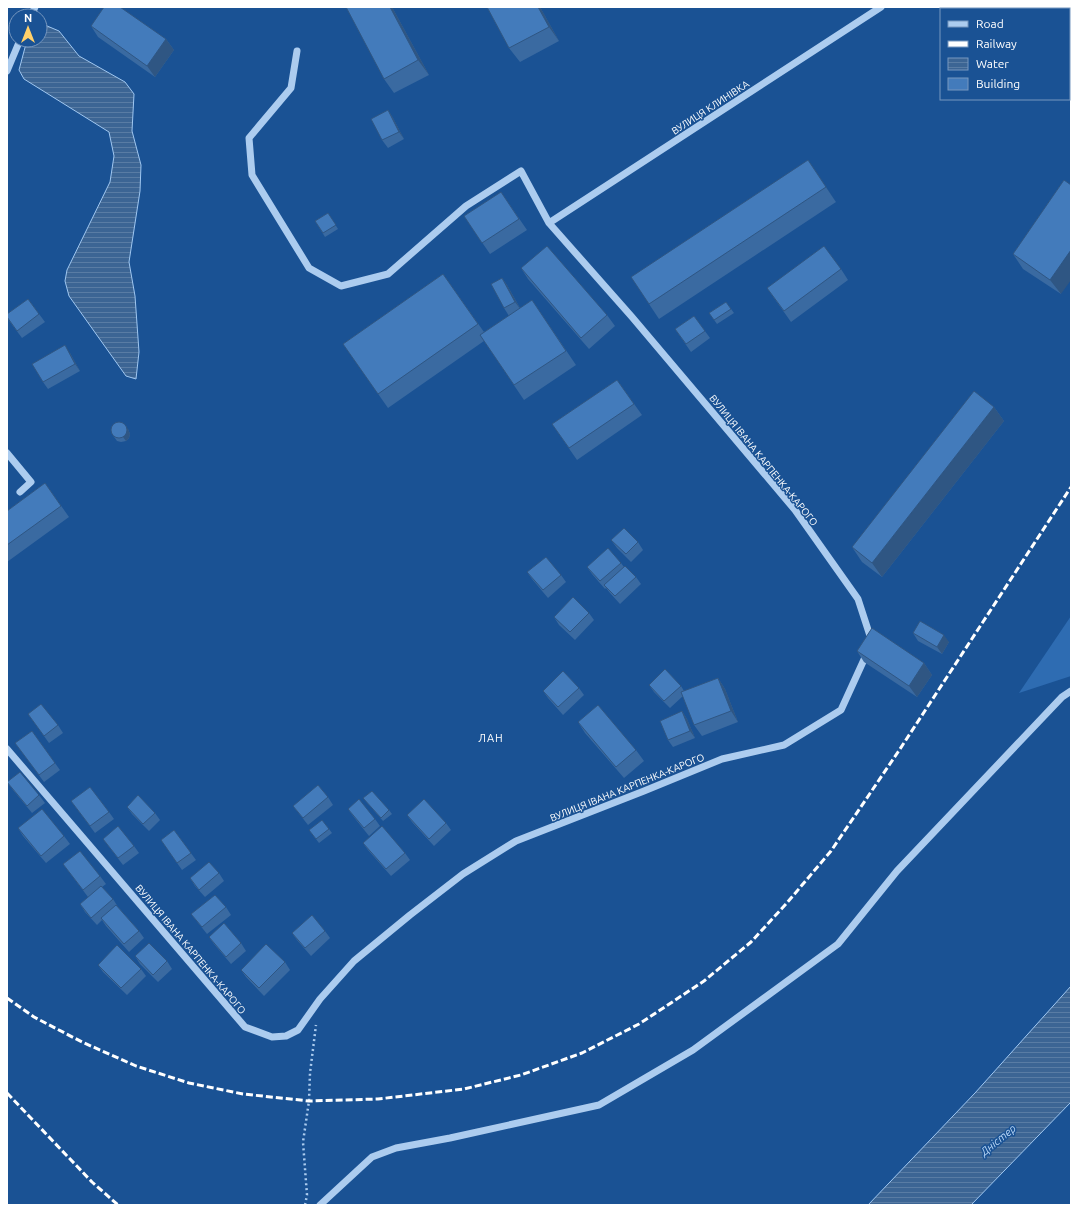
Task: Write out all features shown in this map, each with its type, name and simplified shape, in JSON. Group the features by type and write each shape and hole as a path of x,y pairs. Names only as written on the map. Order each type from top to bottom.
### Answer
{"street":[{"name":"ВУЛИЦЯ КЛИНІВКА","path":"549,223 881,7"},
{"path":"7,71 17,48"},
{"name":"ВУЛИЦЯ ІВАНА КАРПЕНКА-КАРОГО","path":"7,749 245,1027 272,1036 286,1036 298,1030 320,1000 354,961 463,874 516,841 722,759 784,745 841,710 872,642 858,599 795,510 632,316 549,223 521,171 466,206 388,274 341,286 309,268 252,175 250,138 291,88 297,51"},
{"path":"7,453 31,482 20,492"},
{"path":"320,1205 372,1157 396,1148 450,1138 599,1105 693,1050 838,944 897,871 1062,697 1071,691"}],"path":[{"path":"305,1205 307,1195 303,1142 309,1101 310,1073 317,1022"}],"shaded area":[{"path":"1071,616 1071,676 1019,693"}],"water":[{"path":"48,26 59,31 79,56 125,82 134,94 132,131 141,165 140,191 129,262 135,296 139,352 136,379 126,376 69,296 65,281 67,270 110,182 114,156 109,132 24,79 19,70 25,48 48,48"},
{"name":"Дністер","path":"1071,986 1071,1102 971,1205 868,1205 975,1093"}],"building":[{"path":"104,7 120,7 166,39 147,66 91,26"},
{"path":"346,7 390,7 418,60 384,79"},
{"path":"487,7 538,7 549,27 509,48"},
{"path":"388,110 399,132 382,140 371,119"},
{"path":"808,160 826,187 649,304 631,277"},
{"path":"1064,180 1071,185 1071,250 1050,280 1013,254"},
{"path":"501,192 519,219 482,243 464,216"},
{"path":"328,213 336,225 323,233 315,221"},
{"path":"547,246 607,315 581,338 521,268"},
{"path":"824,246 841,269 784,311 767,288"},
{"path":"443,274 478,324 378,394 343,344"},
{"path":"502,278 515,302 504,308 491,284"},
{"path":"28,299 39,314 17,331 7,317 7,314"},
{"path":"532,300 566,351 514,385 480,335"},
{"path":"726,302 731,309 714,320 709,313"},
{"path":"694,316 705,331 686,344 675,329"},
{"path":"65,345 75,364 43,382 32,364"},
{"path":"617,380 634,404 569,448 552,424"},
{"path":"974,391 994,407 872,563 852,547"},
{"path":"116,422 122,422 127,427 125,436 122,438 116,438 111,433 111,427"},
{"path":"45,483 61,506 7,545 7,511"},
{"path":"624,528 638,542 626,554 611,540"},
{"path":"608,548 621,563 600,581 587,567"},
{"path":"546,557 561,575 543,590 527,572"},
{"path":"625,566 636,577 615,596 604,585"},
{"path":"573,597 589,613 570,632 554,617"},
{"path":"920,621 944,635 937,647 913,633"},
{"path":"872,628 924,663 909,686 857,651"},
{"path":"665,669 681,686 664,701 649,685"},
{"path":"563,671 579,688 558,707 543,691"},
{"path":"718,678 731,711 694,725 681,692"},
{"path":"41,704 58,725 44,736 28,714"},
{"path":"598,705 636,750 616,767 578,722"},
{"path":"682,711 690,731 668,740 660,721"},
{"path":"32,731 55,763 39,775 15,743"},
{"path":"20,772 39,795 27,806 7,782"},
{"path":"318,785 328,797 303,818 293,806"},
{"path":"90,787 109,812 90,826 71,801"},
{"path":"372,791 389,810 381,818 363,798"},
{"path":"138,795 155,813 143,824 127,807"},
{"path":"359,799 375,819 364,828 348,809"},
{"path":"424,799 446,823 429,839 407,815"},
{"path":"42,809 64,836 41,856 18,828"},
{"path":"322,820 329,829 316,839 309,830"},
{"path":"118,826 134,846 118,858 103,839"},
{"path":"382,826 405,853 386,869 363,843"},
{"path":"174,830 191,853 177,863 161,840"},
{"path":"80,851 100,876 83,890 63,864"},
{"path":"209,862 219,873 199,890 190,878"},
{"path":"101,886 113,899 91,918 80,904"},
{"path":"215,895 226,907 202,927 191,914"},
{"path":"116,905 139,931 124,944 101,918"},
{"path":"312,915 325,931 305,948 292,933"},
{"path":"224,923 241,943 226,957 209,937"},
{"path":"149,943 167,961 153,975 135,956"},
{"path":"266,944 285,962 259,988 241,970"},
{"path":"117,945 141,969 121,988 98,965"}],"railway":[{"path":"7,998 34,1017 82,1042 136,1066 189,1083 243,1094 309,1101 378,1099 464,1089 521,1075 582,1053 639,1024 704,981 751,942 786,904 831,851 898,752 1071,487"},
{"path":"7,1093 92,1182 118,1205"}],"district":[{"name":"ЛАН","path":"491,738"}]}
